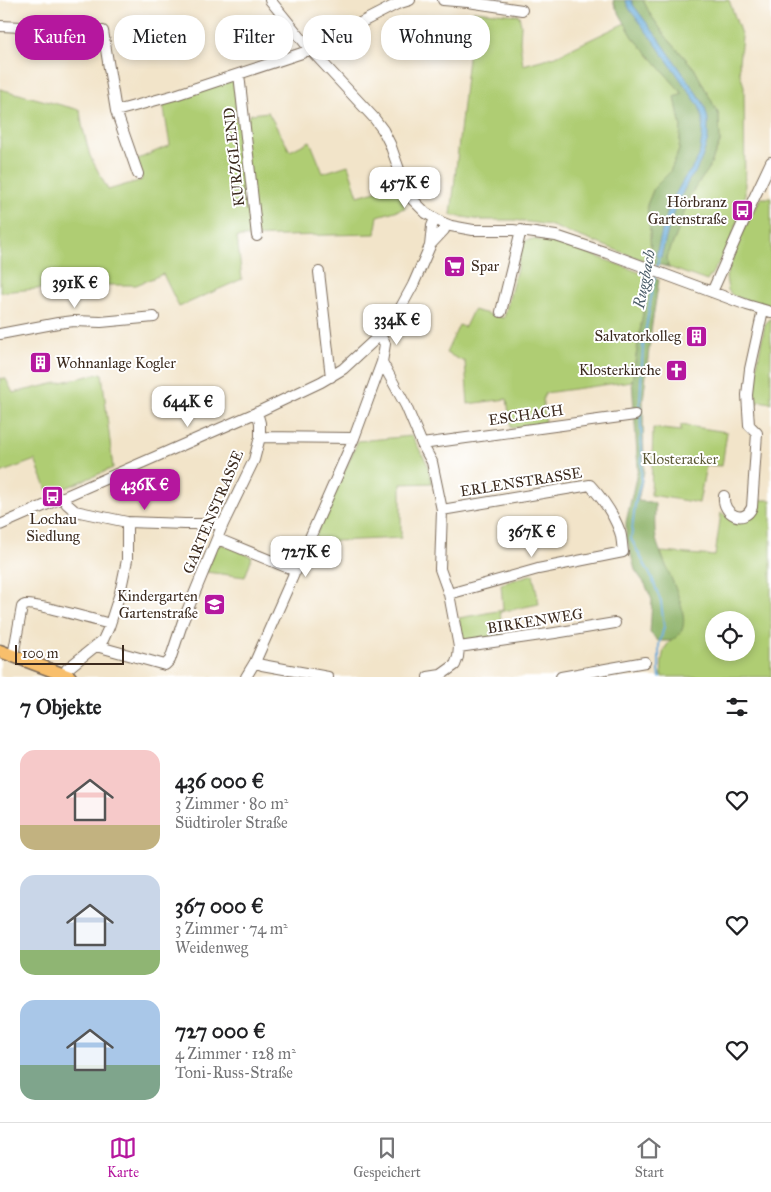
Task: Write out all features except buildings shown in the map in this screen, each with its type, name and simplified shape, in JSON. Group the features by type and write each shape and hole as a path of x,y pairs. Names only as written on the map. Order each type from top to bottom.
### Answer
{"main road":[{"path":"0,651 67,676"}],"street":[{"path":"270,0 303,40"},
{"path":"371,17 396,4 410,0"},
{"path":"443,0 469,1 522,10"},
{"path":"0,26 15,27"},
{"path":"104,37 116,111 138,174"},
{"path":"116,111 175,95 303,52"},
{"path":"321,60 383,130 407,190 419,207 435,219 456,228 521,230 556,236 767,311 751,365 747,395 750,425 757,433 752,507 744,515 738,517 732,515 728,512 724,496"},
{"name":"KURZGLEND","path":"239,74 257,236"},
{"path":"712,292 771,162"},
{"path":"430,246 432,226 435,219"},
{"path":"0,525 332,377 353,361 380,335 401,307 430,246 444,230 446,224"},
{"path":"501,312 521,230"},
{"path":"319,272 332,377"},
{"path":"0,334 74,321 101,322 154,317"},
{"path":"246,677 255,662 354,438 382,362 385,344 380,335"},
{"path":"382,362 406,406 432,462 442,510 440,569 449,594 459,647 455,665 440,675 428,677"},
{"name":"GARTENSTRASSE","path":"96,646 165,665 170,660 183,621 223,524 254,460 260,436 260,423 257,412"},
{"name":"ESCHACH","path":"422,444 635,415"},
{"path":"260,436 354,438"},
{"name":"ERLENSTRASSE","path":"442,510 590,485 601,497 616,523 623,552 538,569 449,594"},
{"path":"62,497 75,511 127,522 223,524"},
{"path":"67,676 67,669 103,640 110,624 120,593 127,560 127,522"},
{"path":"218,539 296,571"},
{"path":"13,656 22,607 27,604 110,624"},
{"name":"BIRKENWEG","path":"459,647 615,623"},
{"path":"255,662 262,665 328,677"},
{"path":"561,677 644,662"}],"green space":[{"path":"613,0 643,0 650,14 667,38 694,68 719,115 720,142 708,170 689,196 680,226 667,257 668,267 651,263 647,205 654,188 670,172 679,150 681,127 675,97 683,94 633,37"},
{"path":"643,0 729,0 742,37 739,62 744,86 745,198 731,239 707,281 668,267 667,257 680,226 689,196 708,170 720,143 719,115 694,68 667,38 650,14"},
{"path":"473,11 519,15 523,65 556,56 625,23 633,37 683,94 675,97 681,127 679,150 670,172 654,188 647,205 651,263 549,225 514,220 481,220 451,215 468,60 490,60 490,15 473,15"},
{"path":"235,79 237,105 235,120 243,125 251,114 268,112 290,151 310,141 323,173 348,165 358,196 396,185 405,208 378,216 375,234 237,237 242,279 179,307 163,274 136,285 84,285 0,292 0,89 80,110 90,156 108,190 142,180 136,160 170,145 163,103"},
{"path":"761,198 771,198 771,307 762,306 732,295 728,290 726,277 743,231"},
{"path":"533,239 566,245 649,276 632,381 545,393 543,399 545,423 511,428 507,399 468,404 465,362 446,353 459,325 465,327 473,310 504,318 524,241"},
{"path":"649,276 659,280 643,401 644,471 638,501 655,504 656,539 682,610 684,621 682,630 671,641 658,641 650,633 652,600 645,584 635,570 626,536 626,522 638,468 632,381"},
{"path":"771,318 771,403 759,401 757,404 753,403 753,386 765,324"},
{"path":"102,373 113,468 49,495 35,460 0,473 0,378 6,379 13,393"},
{"name":"Klosteracker","path":"681,425 727,432 722,466 706,465 699,503 651,495 653,428 681,431"},
{"path":"412,436 427,463 432,483 401,484 401,538 313,542 358,441"},
{"path":"758,500 771,500 771,677 662,677 663,652 671,641 666,567 661,552 715,556 721,513 729,517 756,508"},
{"path":"222,544 252,557 245,577 206,572 217,546"},
{"path":"533,574 539,604 500,612 504,640 462,642 459,618 503,610 501,584"}],"water":[{"path":"625,0 631,0 662,43 704,104 708,119 708,140 702,158 678,202 671,219 661,257 656,256 664,222 672,200 699,156 703,121 699,106 630,10"}],"waterway":[{"name":"Ruggbach","path":"657,267 659,255"},
{"name":"Ruggbach","path":"655,274 643,346 640,403 641,481 635,504 631,539 652,578 661,602 664,627 659,645 660,677"}],"place":[{"name":"Hörbranz Gartenstraße","path":"743,211"},
{"name":"Spar","path":"455,266"},
{"name":"Salvatorkolleg","path":"697,336"},
{"name":"Wohnanlage Kogler","path":"40,363"},
{"name":"Klosterkirche","path":"677,370"},
{"name":"Lochau Siedlung","path":"53,496"},
{"name":"Kindergarten Gartenstraße","path":"214,605"}]}
